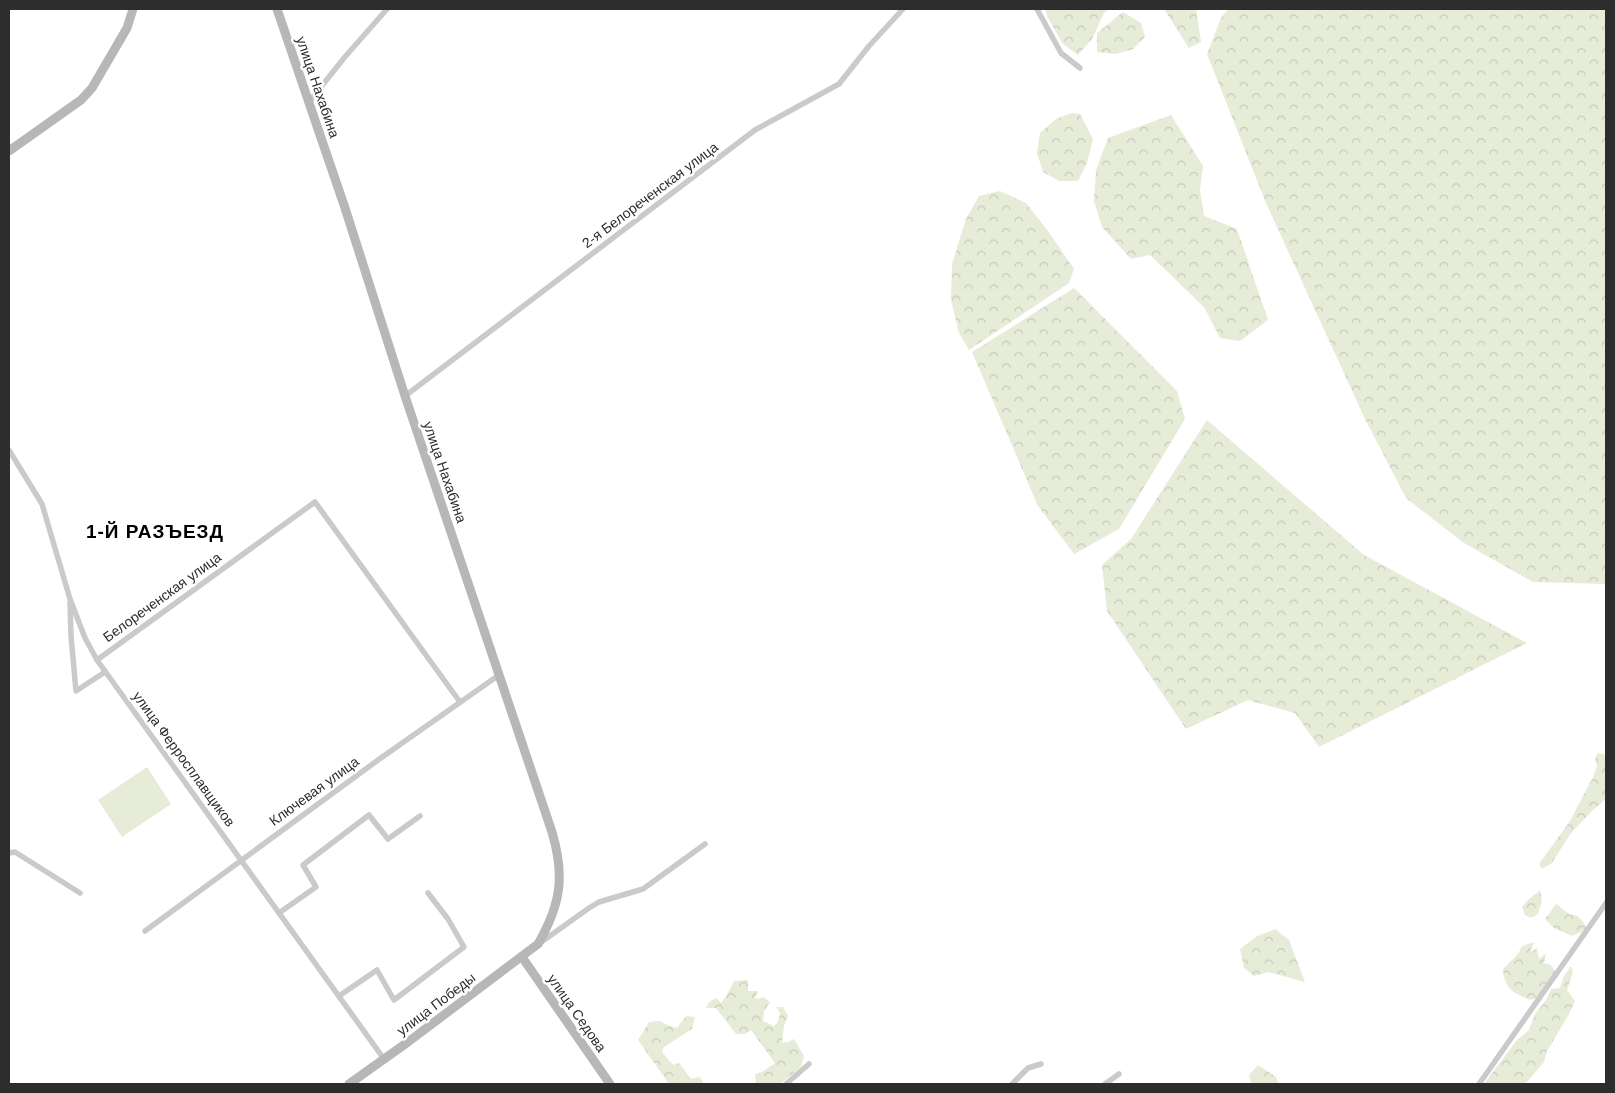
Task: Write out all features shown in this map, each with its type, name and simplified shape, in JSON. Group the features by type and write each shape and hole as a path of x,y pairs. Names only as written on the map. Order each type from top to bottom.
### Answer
{"main road":[{"path":"9,150 81,100 92,88 127,28 133,9"},
{"name":"улица Нахабина","path":"277,9 558,850 560,868 558,894 552,915 538,944"},
{"name":"улица Победы","path":"349,1084 538,944"},
{"name":"улица Седова","path":"522,957 610,1084"}],"street":[{"path":"309,102 387,9"},
{"name":"2-я Белореченская улица","path":"405,396 755,130 839,84 869,46 903,9"},
{"path":"1037,9 1061,53 1080,68"},
{"name":"улица Ферросплавщиков","path":"10,454 42,504 70,598 85,638 97,660 384,1059"},
{"name":"Белореченская улица","path":"97,660 315,502 460,702"},
{"path":"70,598 76,691 105,672"},
{"name":"Ключевая улица","path":"145,931 499,675"},
{"path":"279,913 316,886 302,866 370,815 388,840 420,816"},
{"path":"538,944 599,902 643,889 706,844"},
{"path":"9,853 15,852 80,893"},
{"path":"339,996 377,970 394,1000 464,947 448,920 428,893"},
{"path":"1479,1084 1606,903"},
{"path":"786,1084 809,1064"},
{"path":"1012,1084 1028,1068 1041,1064"},
{"path":"1105,1084 1119,1074"}],"green space":[{"path":"1045,9 1109,9 1104,13 1092,39 1078,55 1063,44"},
{"path":"1164,9 1196,9 1201,42 1189,48"},
{"path":"1228,9 1606,9 1606,584 1533,582 1464,543 1406,498 1365,419 1266,203 1207,54 1221,18"},
{"path":"1123,12 1141,23 1145,37 1133,49 1116,54 1097,52 1097,33"},
{"path":"1072,113 1080,114 1093,139 1087,163 1078,181 1059,181 1043,172 1037,153 1040,133 1056,119"},
{"path":"1171,115 1203,166 1200,190 1204,216 1237,229 1268,320 1240,341 1220,338 1204,307 1150,255 1131,259 1102,227 1094,201 1096,170 1108,138"},
{"path":"1000,191 1026,203 1074,269 1069,283 969,350 959,333 951,300 952,264 966,219 979,196"},
{"path":"1074,288 1177,391 1185,419 1119,529 1074,554 1038,506 972,352"},
{"path":"1207,420 1364,555 1527,643 1319,747 1295,713 1248,700 1186,729 1107,611 1102,565 1131,539"},
{"path":"1598,753 1606,755 1606,799 1571,833 1552,863 1542,869 1539,864 1570,821 1593,777 1597,766 1595,759"},
{"path":"147,767 171,804 122,837 98,800"},
{"path":"1540,890 1542,900 1538,914 1531,918 1525,915 1522,907"},
{"path":"1556,904 1569,914 1578,916 1587,927 1572,936 1554,928 1545,919"},
{"path":"1275,929 1289,940 1305,982 1268,972 1254,976 1244,968 1240,949 1257,936"},
{"path":"1534,942 1530,952 1537,948 1539,959 1546,953 1544,963 1551,965 1555,971 1538,997 1531,1000 1515,993 1508,986 1503,969 1516,956 1522,946"},
{"path":"1571,966 1573,972 1567,990 1575,1001 1547,1051 1544,1062 1525,1084 1484,1084 1517,1040 1529,1030 1535,1014 1546,1000 1551,989 1560,988 1564,976"},
{"path":"748,980 748,991 758,991 755,999 764,997 770,1002 764,1011 763,1021 774,1026 778,1022 780,1013 776,1007 783,1007 788,1016 784,1026 782,1043 794,1039 804,1056 801,1067 780,1084 753,1084 756,1082 755,1074 762,1072 775,1063 751,1030 745,1034 736,1034 716,1008 706,1008 709,1002 716,998 721,1003 734,981"},
{"path":"686,1016 695,1017 692,1029 664,1047 662,1052 673,1065 679,1063 691,1079 700,1077 704,1084 669,1084 638,1040 649,1022 660,1021 677,1028"},
{"path":"1258,1065 1276,1077 1279,1084 1251,1084 1249,1075"}],"district":[{"name":"1-Й РАЗЪЕЗД","path":"155,531"}]}
